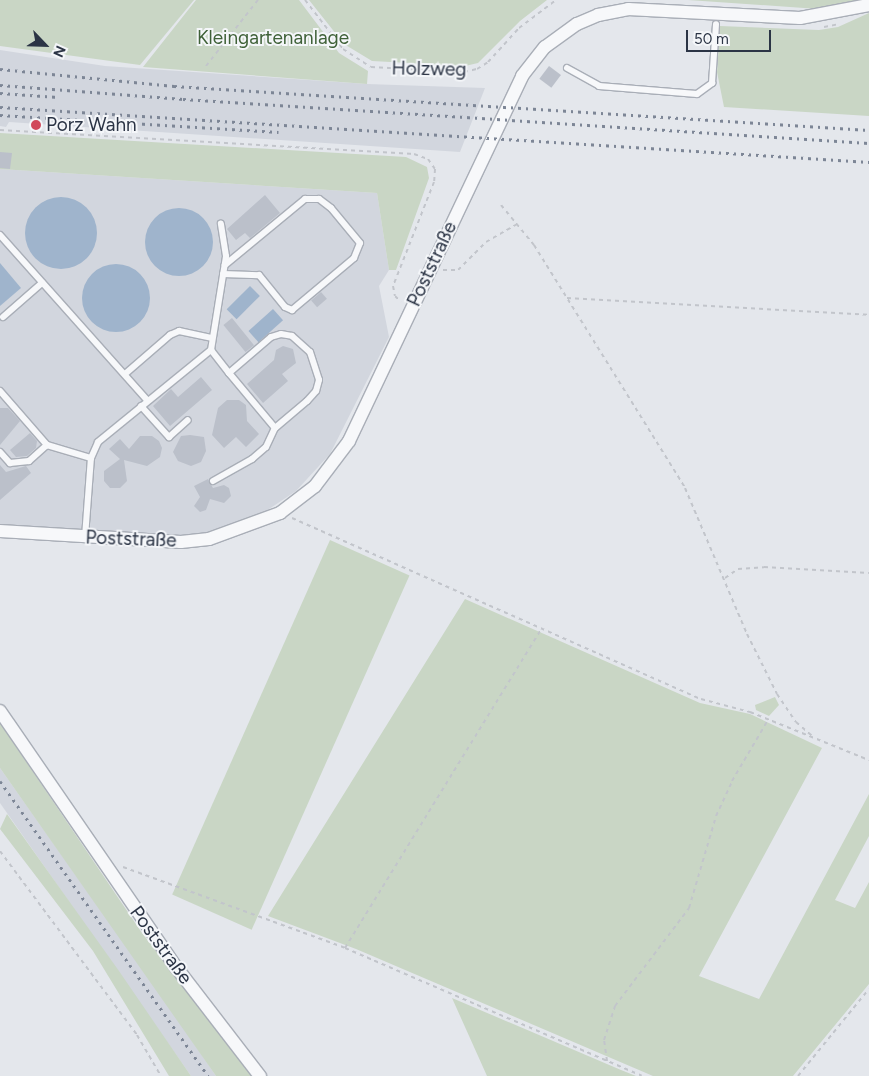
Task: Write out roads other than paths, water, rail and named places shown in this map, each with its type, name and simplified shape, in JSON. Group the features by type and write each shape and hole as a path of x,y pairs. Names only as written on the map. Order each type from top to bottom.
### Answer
{"street":[{"name":"Poststraße","path":"0,531 85,538 181,542 210,539 280,513 315,486 349,441 522,76 545,47 560,35 598,15 628,9 800,18 869,5"},
{"name":"Poststraße","path":"0,711 105,867 260,1076"}],"lane":[{"path":"567,68 599,86 697,94 712,83 716,24"},
{"path":"223,274 258,275 285,307 292,310 354,258 360,243 319,199 305,199 225,265"},
{"path":"221,223 225,241 225,265 210,338 211,350 275,428"},
{"path":"0,235 147,400"},
{"path":"4,317 42,283"},
{"path":"125,374 170,335 179,331 210,338"},
{"path":"213,481 252,459 266,447 275,428 316,391 318,380 316,365 301,341 281,334 271,337 229,373"},
{"path":"85,538 91,458 98,442 147,400 211,350"},
{"path":"2,396 47,445 91,458"},
{"path":"141,406 169,436 188,420"},
{"path":"0,452 10,463 29,461 47,445"}],"water":[{"path":"54,197 68,197 87,207 97,226 97,240 87,259 68,269 54,269 35,259 25,240 25,226 35,207"},
{"path":"179,208 192,210 203,218 211,229 213,242 211,255 203,266 192,274 179,276 166,274 155,266 147,255 145,242 147,229 155,218 166,210"},
{"path":"0,263 21,288 0,306"},
{"path":"116,264 129,267 140,274 147,285 150,298 147,311 140,322 129,329 116,332 103,329 92,322 85,311 82,298 85,285 92,274 103,267"},
{"path":"250,286 260,296 237,319 227,309"},
{"path":"273,309 283,320 259,342 248,331"}],"railway":[{"path":"0,69 174,86 869,130"},
{"path":"0,85 183,99 869,143"},
{"path":"0,93 58,97"},
{"path":"0,107 869,162"},
{"path":"0,115 278,132"},
{"path":"0,781 208,1076"}],"place":[{"name":"Porz Wahn","path":"36,125"}],"park label":[{"name":"Kleingartenanlage","path":"273,38"}]}
